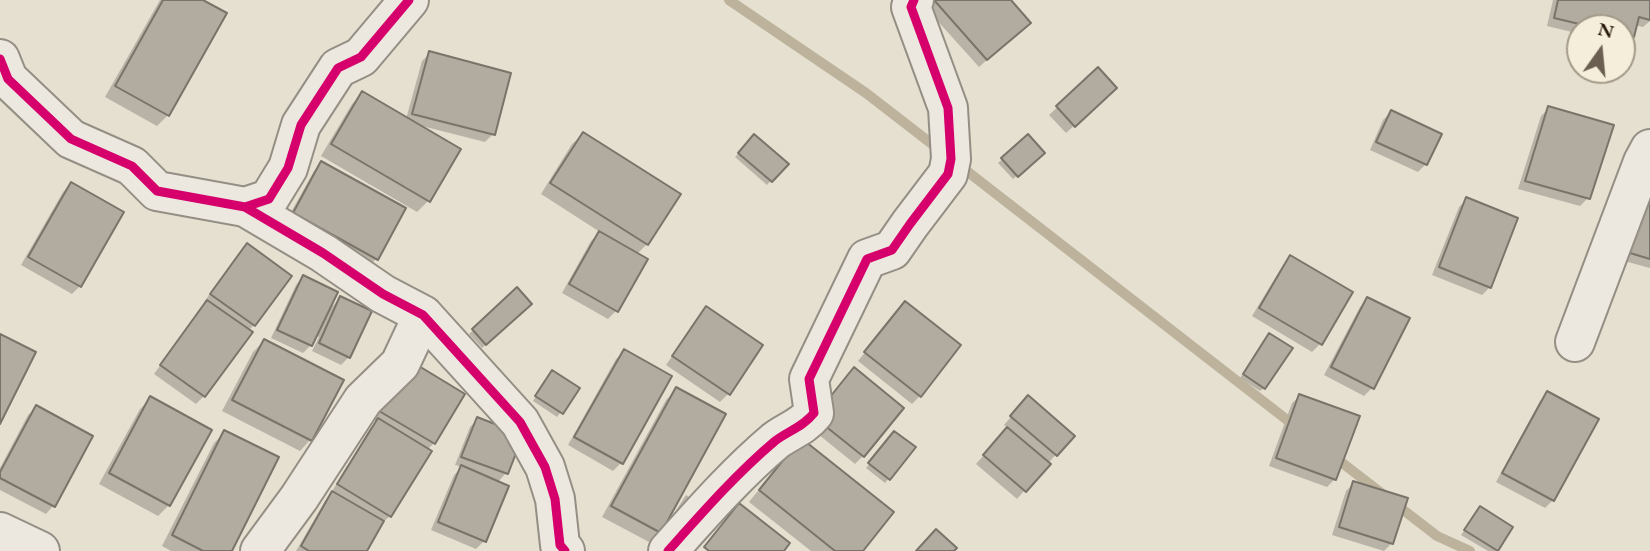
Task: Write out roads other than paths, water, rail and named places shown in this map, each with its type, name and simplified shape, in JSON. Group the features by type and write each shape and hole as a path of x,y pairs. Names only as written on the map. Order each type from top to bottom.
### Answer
{"street":[{"path":"245,207 269,199 288,168 301,125 338,68 361,57 409,0"},
{"path":"668,551 758,457 776,440 806,423 814,413 809,379 867,259 892,250 948,174 951,159 948,107 911,7 914,0"},
{"path":"0,59 8,79 71,139 132,166 157,191 245,207 323,253 383,294 423,316 520,422 545,467 555,499 560,545 565,551"},
{"path":"1575,342 1650,149"},
{"path":"260,551 305,489 363,400 400,364 423,316"},
{"path":"0,532 40,551"}],"waterway":[{"path":"729,0 866,93 941,151"},
{"path":"959,165 1300,430"},
{"path":"1332,455 1437,536 1470,551"}]}
